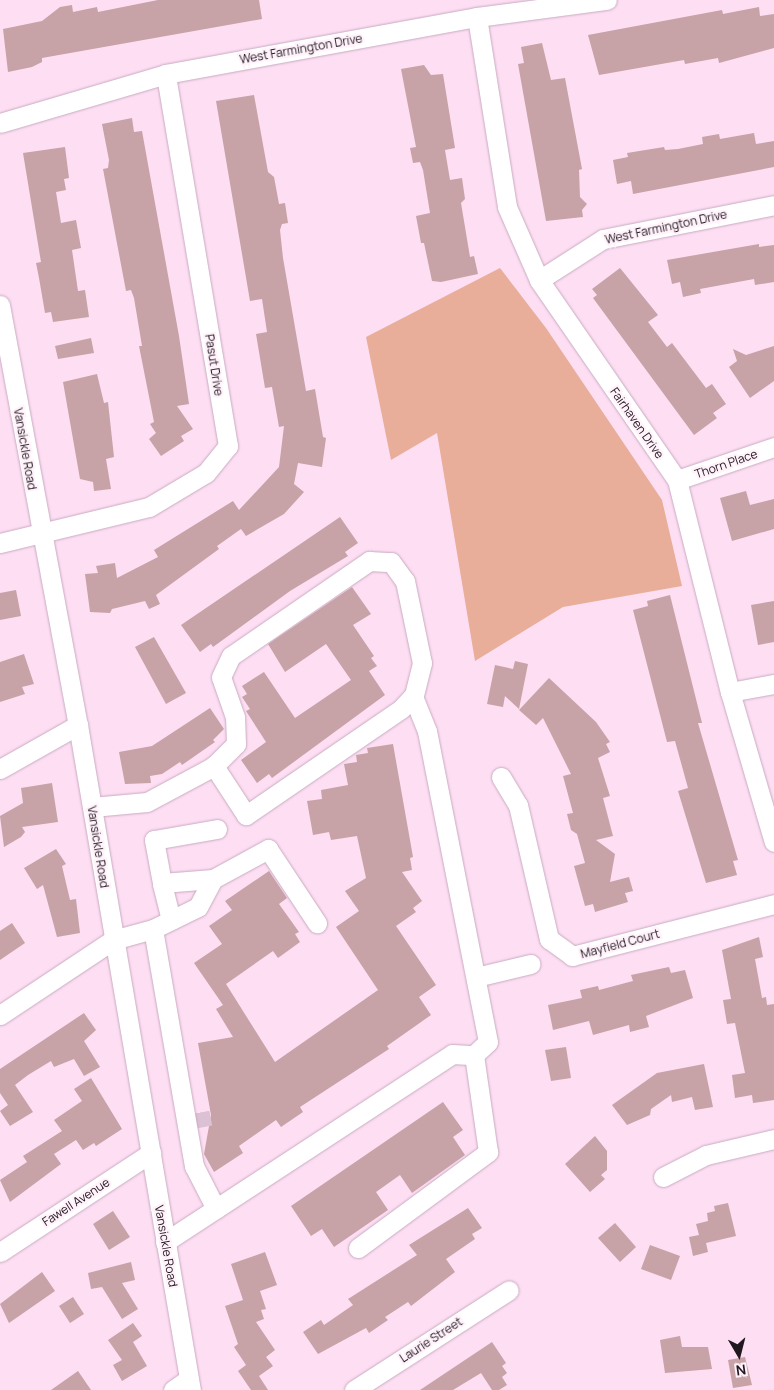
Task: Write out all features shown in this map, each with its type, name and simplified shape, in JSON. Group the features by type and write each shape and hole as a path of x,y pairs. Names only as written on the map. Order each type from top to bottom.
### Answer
{"street":[{"name":"West Farmington Drive","path":"0,123 166,74 478,17 607,0"},
{"name":"Fairhaven Drive","path":"478,17 508,206 539,280 677,480 730,692 774,842"},
{"name":"Pasut Drive","path":"0,543 40,536 149,507 206,473 228,446 166,74"},
{"name":"West Farmington Drive","path":"539,280 603,239 774,205"},
{"name":"Vansickle Road","path":"0,305 40,536 78,725 113,940 190,1384"},
{"name":"Thorn Place","path":"677,480 774,447"},
{"path":"92,808 147,802 214,766 236,744 236,717 221,677 231,656 369,561 391,562 406,581 422,663 413,697 401,709 246,815 214,766"},
{"path":"730,692 774,684"},
{"path":"165,1242 452,1054 474,1055 488,1042 427,731 413,697"},
{"path":"0,769 78,725"},
{"name":"Mayfield Court","path":"501,777 518,805 548,939 572,956 774,904"},
{"path":"171,920 154,840 217,829"},
{"path":"162,883 213,879 268,849 317,923"},
{"path":"0,1015 113,940 153,929 198,907 213,879"},
{"path":"153,929 194,1166 216,1209"},
{"path":"476,977 530,964"},
{"path":"358,1248 488,1152 474,1055"},
{"path":"184,1100 202,1120 191,1149"},
{"path":"663,1177 706,1155 774,1139"},
{"name":"Fawell Avenue","path":"0,1252 151,1153"},
{"name":"Laurie Street","path":"354,1390 509,1290"},
{"path":"173,1390 190,1384"}],"shaded area":[{"path":"500,268 546,328 662,500 682,586 563,607 475,661 437,433 391,460 366,337"}],"building":[{"path":"158,0 259,0 262,19 42,58 42,62 32,67 8,72 3,29 42,21 60,7 72,5 73,12 97,7 98,12"},
{"path":"759,7 760,16 774,14 774,48 719,63 718,58 685,64 684,60 599,75 588,35 722,10 723,14"},
{"path":"542,43 551,80 565,78 582,169 579,170 580,197 587,204 582,210 583,217 546,221 518,64 524,63 521,47"},
{"path":"424,65 431,75 443,74 455,148 445,150 450,180 462,178 465,199 461,203 470,257 474,256 478,274 441,282 432,281 424,243 421,243 416,216 430,213 423,170 420,162 413,163 410,148 416,147 401,69"},
{"path":"254,95 268,172 274,177 279,204 285,203 288,223 282,224 280,230 283,258 306,391 315,389 323,437 326,438 322,467 298,463 294,484 304,492 284,514 246,536 241,529 217,546 219,549 156,595 160,604 149,609 145,601 112,609 110,613 90,612 85,574 98,573 96,566 115,563 117,578 158,557 154,550 233,501 239,510 279,467 284,426 279,427 272,387 265,388 256,334 267,332 262,299 250,301 216,101"},
{"path":"132,118 134,132 142,131 179,336 189,404 177,406 193,429 181,436 184,441 161,456 149,439 156,433 150,424 154,422 139,346 142,346 134,298 131,290 126,291 103,169 108,168 109,160 102,124"},
{"path":"754,133 756,144 774,141 774,167 633,194 631,181 617,184 613,160 628,157 627,153 664,147 665,150 678,149 703,144 702,137 719,134 720,139"},
{"path":"65,147 69,178 64,179 66,190 56,192 61,223 76,220 81,248 72,250 78,291 85,290 89,317 53,322 51,312 45,313 36,263 41,262 23,153"},
{"path":"759,244 759,247 774,245 774,282 755,285 754,279 700,289 701,293 683,297 680,282 672,284 667,260"},
{"path":"620,268 658,315 648,322 667,347 672,343 706,388 712,384 726,404 713,413 717,418 694,435 593,298 597,295 592,289"},
{"path":"91,338 94,353 58,359 55,346"},
{"path":"774,346 774,381 750,398 729,367 737,361 733,349 746,355"},
{"path":"97,374 104,403 108,402 114,457 106,459 111,489 94,491 93,482 80,479 63,382"},
{"path":"746,491 750,505 774,499 774,529 732,541 720,498"},
{"path":"340,517 358,543 345,552 348,556 290,591 213,647 211,644 200,652 181,625"},
{"path":"352,587 371,614 353,625 374,656 371,658 377,666 369,671 385,695 272,778 269,774 257,783 241,760 266,742 246,711 250,709 242,697 247,694 242,686 264,672 295,718 351,680 326,644 285,672 268,644"},
{"path":"16,590 21,616 0,620 0,593"},
{"path":"670,595 702,723 698,723 738,860 733,861 737,875 706,883 678,791 688,788 675,741 667,742 633,610 648,606 647,601"},
{"path":"774,601 774,642 758,645 751,605"},
{"path":"154,637 186,693 166,704 135,647"},
{"path":"24,654 34,684 22,687 25,694 0,702 0,662"},
{"path":"515,661 528,664 519,709 505,696 503,707 487,704 495,665 513,669"},
{"path":"549,678 596,722 610,742 606,744 610,752 598,758 610,796 603,798 613,836 596,840 615,854 610,882 629,877 633,891 625,893 628,902 595,912 593,904 585,906 574,866 585,863 577,834 571,830 567,814 573,813 563,776 571,774 543,718 536,725 519,710"},
{"path":"210,708 224,729 213,740 215,742 182,765 180,762 162,774 150,776 151,783 125,784 119,752 152,746"},
{"path":"393,744 413,857 410,858 412,870 402,872 422,901 413,908 416,912 396,926 436,985 419,997 431,1015 387,1046 389,1049 300,1107 303,1112 281,1127 276,1120 239,1146 243,1153 214,1172 204,1154 211,1115 198,1043 233,1037 216,1009 223,1005 194,963 222,944 209,926 232,910 225,901 269,871 287,898 279,904 299,932 295,934 300,942 278,958 273,951 226,984 275,1062 378,990 336,927 359,911 345,891 366,878 357,836 331,840 329,832 313,835 307,801 322,799 321,790 348,785 344,764 357,762 356,755 368,753 367,748"},
{"path":"52,783 58,822 22,827 25,832 21,837 4,847 0,816 23,803 21,788"},
{"path":"56,849 66,864 62,866 70,900 76,899 80,933 57,937 43,885 37,889 24,868"},
{"path":"12,923 25,943 0,960 0,931"},
{"path":"759,937 763,957 755,959 762,998 766,997 767,1005 774,1004 774,1100 753,1103 752,1095 735,1098 732,1075 745,1073 735,1023 727,1024 723,1000 731,999 722,950"},
{"path":"669,967 671,973 685,970 693,998 646,1016 649,1027 630,1032 629,1025 593,1035 589,1021 553,1030 548,1005 582,998 580,990 598,986 599,990 633,981 631,975"},
{"path":"84,1013 96,1030 84,1041 100,1067 84,1076 74,1059 54,1067 51,1061 28,1075 15,1085 33,1112 10,1126 0,1111 8,1105 0,1093 0,1069"},
{"path":"566,1047 571,1078 551,1081 545,1050"},
{"path":"704,1064 713,1107 695,1110 692,1097 672,1102 671,1095 651,1109 650,1115 627,1125 612,1105 657,1073"},
{"path":"91,1078 122,1129 96,1146 94,1143 83,1150 76,1140 54,1154 61,1164 10,1202 0,1180 27,1162 23,1156 62,1131 54,1120 82,1101 74,1089"},
{"path":"443,1102 463,1130 453,1137 465,1155 412,1193 400,1175 376,1192 388,1210 334,1247 322,1229 311,1236 291,1206"},
{"path":"595,1136 607,1151 607,1170 601,1175 605,1179 590,1192 565,1164"},
{"path":"728,1203 736,1236 706,1243 708,1252 693,1256 689,1237 699,1235 696,1224 708,1221 707,1213 715,1211 714,1206"},
{"path":"468,1208 482,1228 472,1234 475,1239 446,1259 455,1272 411,1306 408,1302 385,1317 388,1320 369,1333 366,1328 318,1354 303,1332 321,1320 324,1325 353,1305 348,1299 417,1255 409,1245"},
{"path":"113,1211 130,1237 109,1250 93,1224"},
{"path":"615,1223 636,1247 620,1262 598,1238"},
{"path":"650,1245 680,1256 671,1280 641,1269"},
{"path":"265,1252 277,1285 260,1291 266,1309 261,1310 264,1319 256,1322 275,1350 266,1357 273,1366 259,1376 268,1390 251,1390 238,1371 246,1365 234,1347 238,1344 225,1306 243,1300 231,1264"},
{"path":"131,1262 135,1280 122,1283 138,1309 122,1319 102,1287 91,1289 88,1273"},
{"path":"42,1272 55,1291 9,1323 0,1304"},
{"path":"73,1297 84,1314 70,1323 59,1306"},
{"path":"133,1323 142,1336 133,1342 147,1366 122,1381 113,1365 122,1360 108,1340"},
{"path":"680,1336 682,1347 708,1347 712,1369 665,1373 660,1340"},
{"path":"492,1342 506,1363 502,1366 507,1373 502,1377 507,1385 499,1390 492,1390 481,1373 453,1390 420,1390"},
{"path":"745,1357 752,1385 733,1388 728,1360"},
{"path":"78,1371 91,1390 51,1390"}],"tunnel":[{"path":"200,1112 203,1127"}]}
